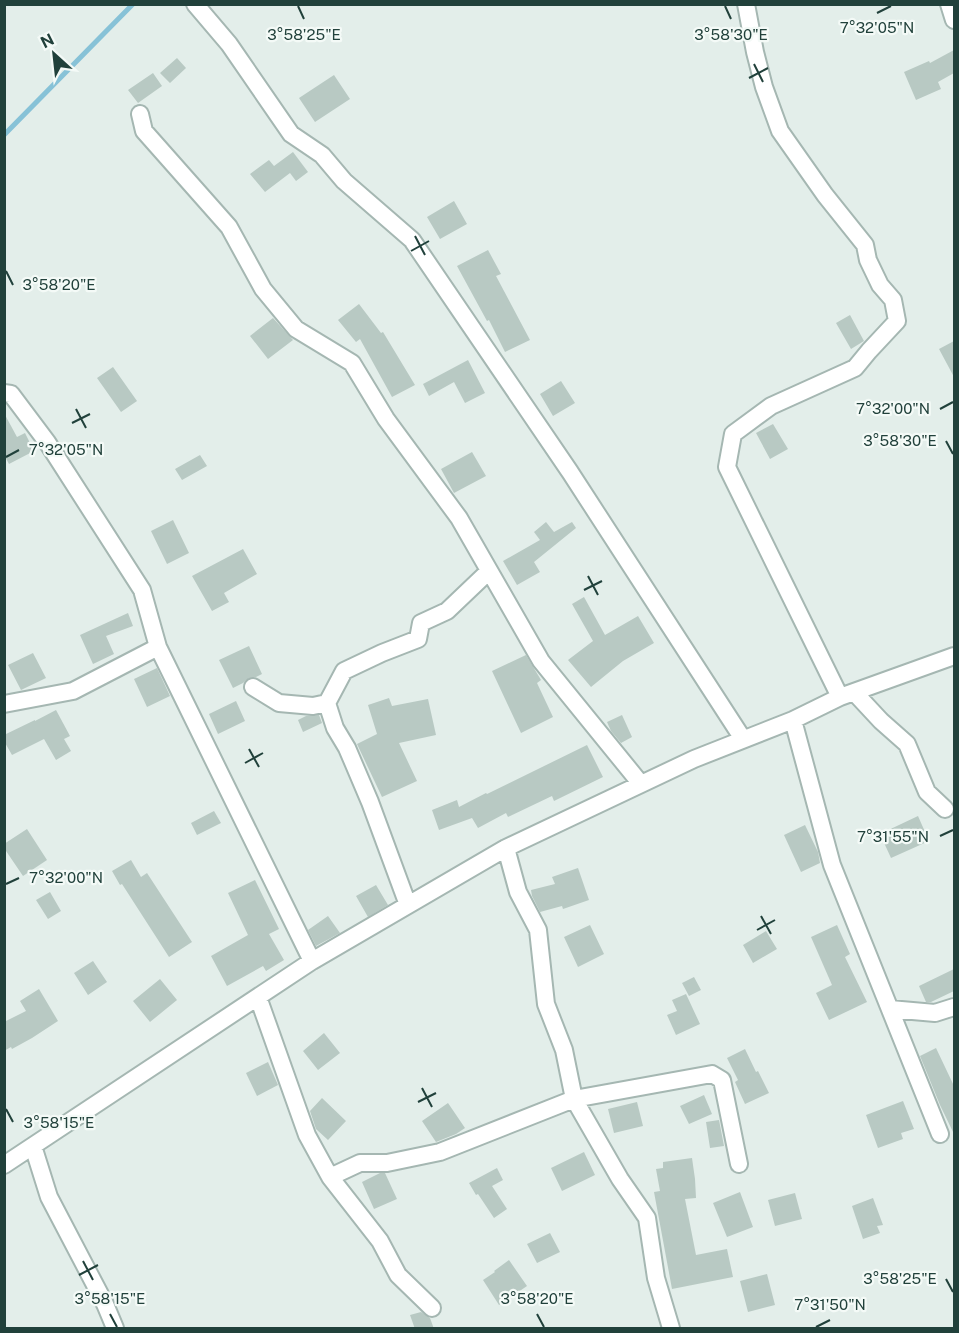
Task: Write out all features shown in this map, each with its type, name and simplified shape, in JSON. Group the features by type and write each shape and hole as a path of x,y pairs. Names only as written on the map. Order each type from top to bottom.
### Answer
{"street":[{"path":"195,4 229,44 291,134 322,155 344,181 412,240 570,472 743,739"},
{"path":"746,4 764,87 780,131 825,195 865,245 868,260 880,285 893,300 897,321 855,368 771,406 733,434 727,467 847,694 906,744 927,792 945,809"},
{"path":"949,4 954,20"},
{"path":"140,114 144,131 229,227 263,289 296,329 351,363 386,418 459,518 541,660 642,784"},
{"path":"4,393 11,394 47,442 142,590 158,647 312,961"},
{"path":"408,905 370,802 347,748 335,728 327,703 344,671 418,639 421,623 447,611 489,571"},
{"path":"4,704 73,691 158,647"},
{"path":"4,1165 312,961 506,848 694,759 793,720 847,694 954,656"},
{"path":"253,687 279,702 313,706 327,703"},
{"path":"793,720 832,865 940,1134"},
{"path":"506,848 518,892 538,930 546,1004 564,1050 574,1100 620,1179 647,1218 656,1278 671,1329"},
{"path":"258,998 307,1135 330,1177 380,1241 398,1275 432,1308"},
{"path":"890,1009 935,1013 954,1006"},
{"path":"330,1177 360,1163 387,1163 440,1152 574,1100 712,1074 722,1080 739,1164"},
{"path":"33,1146 50,1197 115,1329"}],"building":[{"path":"954,50 954,73 938,82 941,89 916,100 904,72 929,61 930,63"},
{"path":"177,58 186,68 170,83 160,73"},
{"path":"153,73 162,86 138,103 128,90"},
{"path":"334,75 350,99 315,122 299,98"},
{"path":"293,152 308,172 296,181 290,173 265,192 250,174 269,160 274,166"},
{"path":"454,201 467,224 440,239 427,217"},
{"path":"488,250 501,274 496,276 530,340 505,352 457,266"},
{"path":"359,304 381,333 383,332 415,385 392,397 360,339 356,342 338,320"},
{"path":"850,315 864,341 851,349 836,323"},
{"path":"273,318 293,340 268,359 250,336"},
{"path":"954,341 954,377 939,349"},
{"path":"468,360 485,393 465,403 454,382 429,396 423,384"},
{"path":"113,367 137,401 121,412 97,378"},
{"path":"561,381 575,403 553,416 540,394"},
{"path":"4,413 17,437 25,433 34,451 9,464 4,455"},
{"path":"773,424 788,449 770,459 756,433"},
{"path":"472,452 486,476 454,493 441,469"},
{"path":"200,455 207,466 182,480 175,469"},
{"path":"173,520 189,553 167,564 151,531"},
{"path":"546,522 554,532 572,522 576,528 534,562 540,572 517,585 503,561 540,540 534,532"},
{"path":"243,549 257,574 224,593 229,602 212,611 192,576"},
{"path":"584,597 605,635 638,616 654,643 623,661 591,687 568,660 593,641 572,604"},
{"path":"128,613 133,626 106,636 114,654 93,664 80,635"},
{"path":"249,646 262,674 249,678 233,688 219,660"},
{"path":"33,653 46,678 21,690 8,665"},
{"path":"526,655 541,680 537,683 553,717 521,733 492,671"},
{"path":"157,668 170,696 147,707 134,679"},
{"path":"389,698 392,706 428,699 436,735 399,743 417,781 382,797 357,744 377,734 368,705"},
{"path":"236,701 245,721 218,734 209,714"},
{"path":"56,710 70,736 64,739 71,751 56,760 44,739 12,755 4,741 4,735"},
{"path":"319,715 322,723 303,732 298,720 306,716"},
{"path":"622,715 632,737 621,743 607,722"},
{"path":"587,745 603,777 554,801 552,796 508,817 506,813 478,828 472,818 439,830 432,810 457,800 459,807"},
{"path":"214,811 221,823 197,835 191,823"},
{"path":"918,816 929,841 891,858 880,834"},
{"path":"805,825 818,852 820,863 801,872 784,835"},
{"path":"27,829 47,860 23,876 4,848 4,844"},
{"path":"131,860 141,877 147,873 192,942 169,957 112,871"},
{"path":"578,868 589,900 563,909 562,906 540,912 531,890 555,884 552,877"},
{"path":"255,880 279,929 269,934 284,960 266,971 263,966 227,986 211,956 248,935 228,893"},
{"path":"376,885 388,905 368,917 356,896"},
{"path":"50,892 61,911 48,919 36,900"},
{"path":"328,916 340,933 316,946 308,930"},
{"path":"590,925 604,954 578,967 564,937"},
{"path":"837,925 850,954 845,957 867,1002 829,1020 816,993 832,985 811,937"},
{"path":"766,931 777,949 753,963 743,945"},
{"path":"93,961 107,982 88,995 74,973"},
{"path":"954,969 954,991 931,1002 926,1002 919,986"},
{"path":"694,977 701,990 689,996 682,983"},
{"path":"160,979 177,1000 150,1022 133,1001"},
{"path":"39,989 58,1021 32,1038 4,1051 4,1022 26,1011 20,1001"},
{"path":"686,994 700,1024 676,1035 667,1015 677,1011 672,1000"},
{"path":"324,1033 340,1053 318,1070 303,1051"},
{"path":"936,1048 954,1086 954,1134 920,1056"},
{"path":"745,1049 769,1093 745,1104 735,1082 738,1080 727,1058"},
{"path":"268,1062 278,1085 257,1096 246,1073"},
{"path":"704,1095 712,1114 689,1124 680,1106"},
{"path":"322,1098 346,1121 328,1140 316,1129 310,1111"},
{"path":"903,1101 914,1129 901,1133 903,1139 878,1148 866,1115"},
{"path":"637,1102 643,1126 614,1133 608,1109"},
{"path":"448,1103 465,1128 436,1142 422,1121"},
{"path":"719,1120 724,1146 710,1148 706,1122"},
{"path":"584,1152 595,1175 562,1191 551,1168"},
{"path":"692,1158 696,1198 685,1199 696,1255 727,1249 733,1277 672,1289 654,1192 660,1191 656,1169 663,1168 663,1162"},
{"path":"497,1168 503,1180 492,1186 507,1209 494,1218 469,1183"},
{"path":"380,1173 385,1173 397,1199 374,1209 362,1182"},
{"path":"740,1192 753,1227 727,1237 713,1203"},
{"path":"795,1193 802,1219 775,1226 768,1200"},
{"path":"873,1198 883,1225 877,1226 880,1233 863,1239 852,1206"},
{"path":"550,1233 560,1252 537,1263 527,1244"},
{"path":"509,1260 527,1286 499,1305 483,1280"},
{"path":"767,1274 775,1305 748,1312 740,1281"},
{"path":"421,1312 430,1318 434,1329 415,1329 410,1315"}],"waterway":[{"path":"4,135 133,4"}]}
